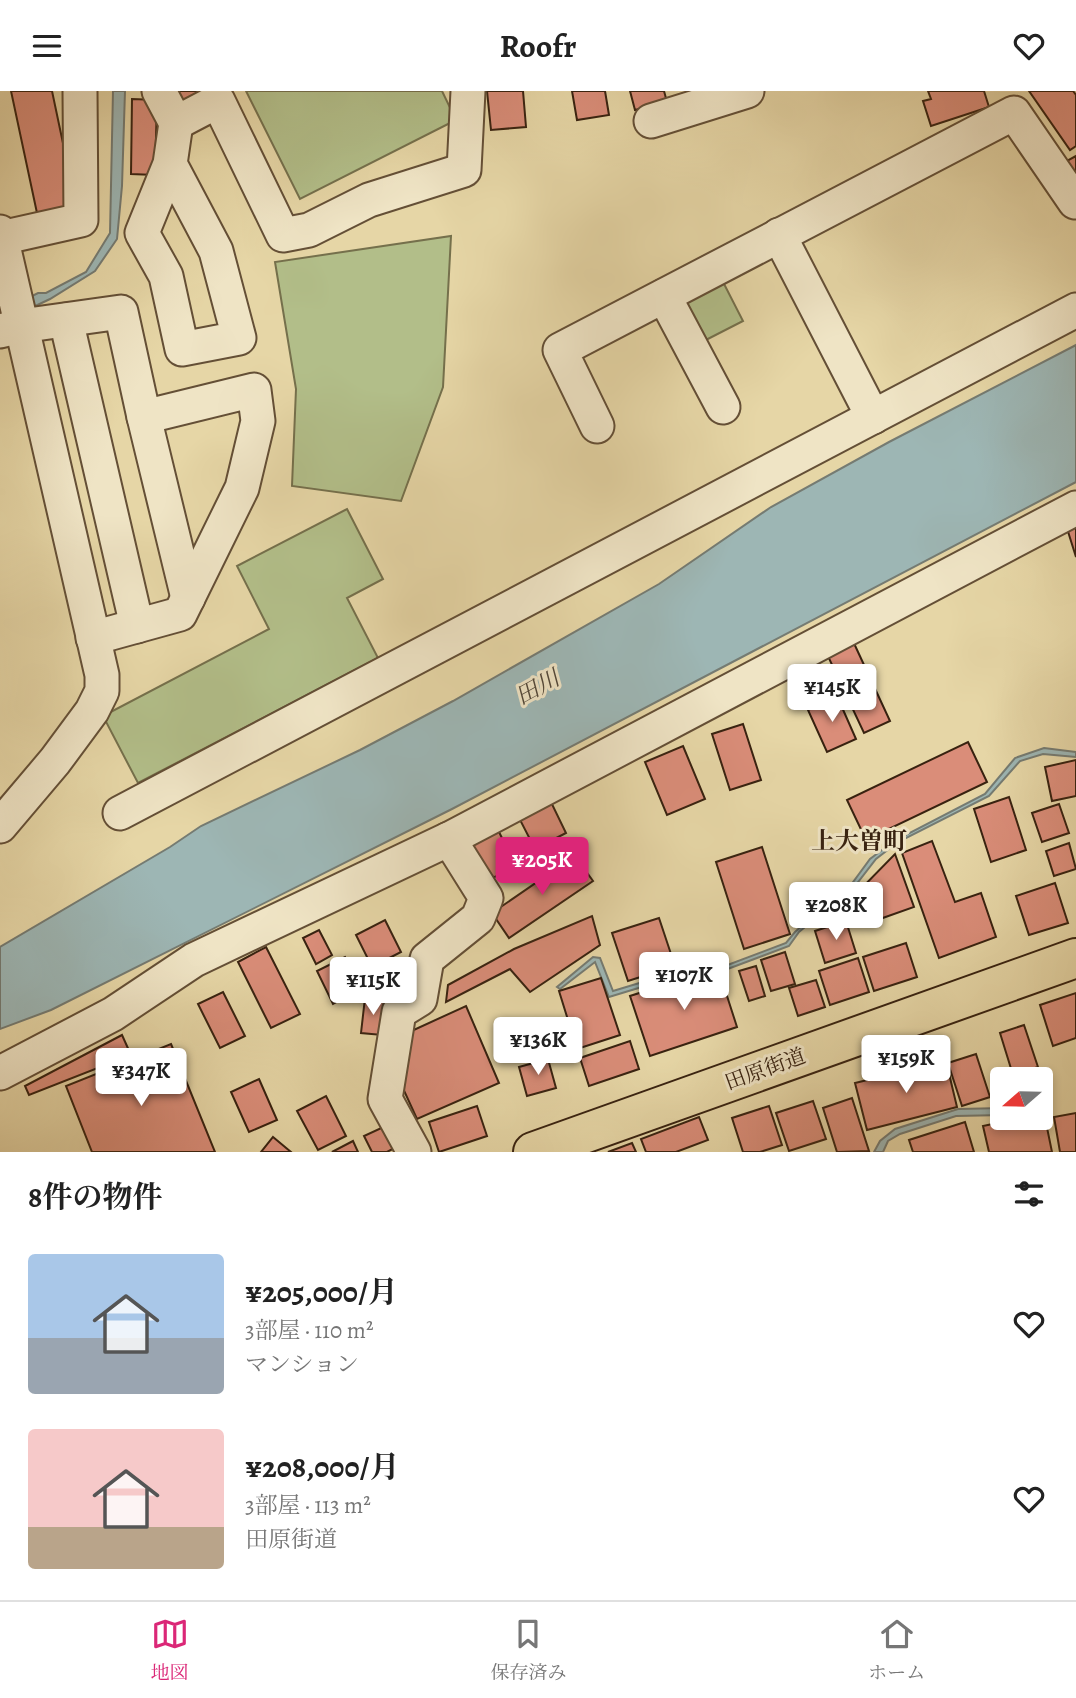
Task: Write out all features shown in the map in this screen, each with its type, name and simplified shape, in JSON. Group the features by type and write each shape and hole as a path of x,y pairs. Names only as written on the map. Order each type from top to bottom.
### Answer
{"main road":[{"name":"田原街道","path":"533,1152 1076,958"}],"street":[{"path":"0,826 55,761 92,711 102,691 102,675 12,317 1,235 82,219 80,91"},
{"path":"159,91 176,123 170,164 142,233 166,276 182,349 239,338 216,250 170,164"},
{"path":"176,123 218,101 283,235 309,230 369,200 464,170 468,91"},
{"path":"651,121 747,91"},
{"path":"597,426 560,350 1014,113 1076,201"},
{"path":"779,235 873,417"},
{"path":"664,296 723,407"},
{"path":"120,813 1076,310"},
{"path":"12,317 66,320 121,312 188,598"},
{"path":"66,320 137,626"},
{"path":"93,638 180,614 242,488 258,421 254,390 144,417"},
{"path":"0,1073 113,1014 194,960 449,839 1076,508"},
{"path":"414,1152 385,1099 399,1012 420,999 427,959 478,918 486,898 449,839"}],"green space":[{"path":"246,91 442,91 456,120 300,199"},
{"path":"451,236 443,387 401,501 292,486 296,389 275,262"},
{"path":"721,278 743,321 698,344 681,299"},
{"path":"347,509 383,579 347,598 378,658 138,783 103,716 269,629 237,566"}],"water":[{"path":"113,91 125,91 122,186 117,239 95,271 29,309 26,299 38,293 46,293 86,272 110,233"},
{"name":"田川","path":"1076,345 1076,482 452,809 51,1010 0,1029 0,947 201,826 360,750 453,701 659,584 771,507"},
{"path":"1044,748 1076,752 1076,757 1043,754 1020,761 989,796 898,842 876,859 838,908 824,919 811,922 789,946 717,973 691,972 609,997 595,962 560,989 557,987 593,957 600,958 613,991 689,968 717,969 786,943 810,919 834,908 870,859 894,841 985,794 1015,758"},
{"path":"990,1108 990,1115 956,1116 900,1134 888,1141 883,1152 874,1152 880,1141 895,1129 958,1109"}],"building":[{"path":"11,91 52,91 76,205 37,213"},
{"path":"175,91 204,91 181,103"},
{"path":"487,91 523,91 526,127 491,130"},
{"path":"572,91 605,91 609,115 577,120"},
{"path":"630,91 664,91 667,102 635,110"},
{"path":"928,91 984,91 989,107 931,126 923,101 931,99"},
{"path":"1029,91 1073,91 1076,95 1076,146 1070,150"},
{"path":"132,99 157,100 155,175 131,174"},
{"path":"1076,156 1076,177 1067,161"},
{"path":"1076,519 1076,557 1065,522"},
{"path":"852,639 890,721 864,733 826,652"},
{"path":"837,696 856,739 827,752 808,710"},
{"path":"743,724 761,780 730,790 712,734"},
{"path":"968,742 987,782 866,840 847,800"},
{"path":"683,746 705,799 667,815 645,762"},
{"path":"1076,760 1076,796 1052,801 1045,767"},
{"path":"1009,797 1026,850 991,862 974,809"},
{"path":"549,798 566,833 535,849 517,814"},
{"path":"1059,804 1069,833 1042,842 1032,813"},
{"path":"496,826 516,866 481,884 461,844"},
{"path":"932,841 955,902 981,893 996,937 939,958 902,853"},
{"path":"1069,843 1076,869 1054,876 1046,851"},
{"path":"762,847 790,934 744,949 716,862"},
{"path":"895,854 914,907 877,920 852,898"},
{"path":"575,856 593,881 509,938 492,913"},
{"path":"1055,883 1068,923 1029,935 1016,896"},
{"path":"592,916 600,945 530,992 510,969 446,1002 448,985 514,949"},
{"path":"659,918 675,966 628,981 612,933"},
{"path":"385,920 401,952 372,967 356,935"},
{"path":"846,921 856,953 825,963 815,931"},
{"path":"319,930 332,955 316,964 303,938"},
{"path":"906,943 917,977 874,991 863,957"},
{"path":"266,947 300,1014 271,1028 238,962"},
{"path":"785,952 795,984 771,991 761,960"},
{"path":"345,957 361,989 333,1004 317,971"},
{"path":"858,958 869,992 830,1005 819,971"},
{"path":"756,966 765,996 749,1001 739,971"},
{"path":"718,968 737,1027 650,1056 630,996"},
{"path":"601,978 620,1035 577,1049 559,991"},
{"path":"816,980 825,1007 798,1016 789,988"},
{"path":"223,992 245,1036 220,1048 198,1004"},
{"path":"1076,993 1076,1038 1053,1046 1040,1005"},
{"path":"365,998 386,1000 382,1035 361,1033"},
{"path":"466,1006 499,1083 417,1119 401,1084 405,1034"},
{"path":"1024,1025 1038,1067 1011,1067 1000,1033"},
{"path":"122,1035 131,1055 29,1095 25,1086"},
{"path":"630,1041 639,1069 589,1086 580,1058"},
{"path":"171,1044 215,1152 92,1152 66,1086"},
{"path":"976,1054 990,1097 962,1106 948,1063"},
{"path":"548,1059 556,1088 527,1096 519,1067"},
{"path":"946,1061 957,1107 867,1130 855,1083"},
{"path":"259,1079 277,1120 249,1132 231,1092"},
{"path":"326,1096 346,1136 318,1150 297,1111"},
{"path":"852,1098 869,1151 837,1152 823,1108"},
{"path":"813,1101 826,1139 789,1151 776,1113"},
{"path":"477,1106 487,1136 439,1152 429,1122"},
{"path":"769,1106 782,1145 760,1152 743,1152 732,1118"},
{"path":"1076,1113 1076,1152 1060,1152 1054,1117"},
{"path":"699,1117 708,1140 676,1152 646,1152 641,1139"},
{"path":"965,1122 974,1152 913,1152 909,1140"},
{"path":"392,1123 402,1144 387,1152 372,1152 364,1136"},
{"path":"990,1125 990,1131 1048,1131 1052,1152 989,1152 983,1126"},
{"path":"273,1137 291,1152 261,1152"},
{"path":"353,1141 358,1152 332,1152"},
{"path":"632,1143 636,1152 608,1152"}],"district":[{"name":"上大曽町","path":"859,841"}]}
